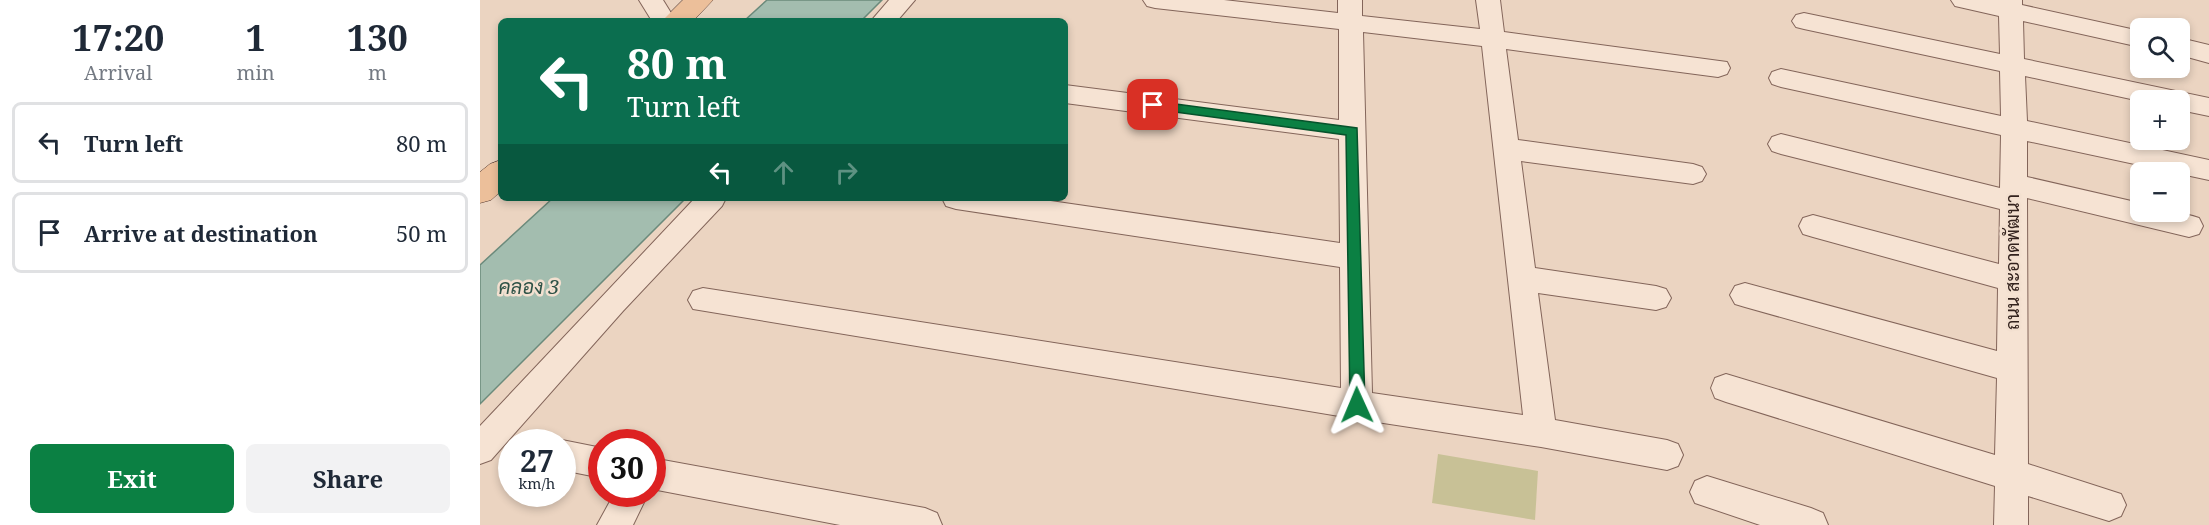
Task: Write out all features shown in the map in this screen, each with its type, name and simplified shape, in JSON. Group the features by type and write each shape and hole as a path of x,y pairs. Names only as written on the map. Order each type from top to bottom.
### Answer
{"main road":[{"path":"679,18 700,0"},
{"path":"480,190 498,175"}],"street":[{"path":"651,0 662,18"},
{"path":"886,18 903,0"},
{"path":"1155,0 1350,11 1493,39 1718,68"},
{"path":"1488,0 1541,432"},
{"path":"1963,0 2010,5 2130,36"},
{"name":"ถนน สะอาดพัฒนา","path":"2010,5 2014,128 2012,280 2014,369 2011,525"},
{"path":"1350,11 1357,405"},
{"path":"1804,21 2130,91"},
{"path":"2190,49 2209,54"},
{"path":"1781,78 2209,170"},
{"path":"1068,93 1352,131"},
{"path":"2190,103 2209,107"},
{"path":"1781,144 2013,193 2189,226"},
{"path":"1507,149 1693,174"},
{"path":"490,442 613,302 709,201"},
{"path":"976,201 1355,257"},
{"path":"1813,226 2012,280"},
{"path":"1522,278 1656,298"},
{"path":"1745,295 2014,369"},
{"path":"703,300 1357,405 1541,432 1667,455"},
{"path":"1726,388 2011,477 2109,505"},
{"path":"666,476 925,525"},
{"path":"1707,492 1811,525"},
{"path":"614,525 624,507"}],"shaded area":[{"path":"1438,454 1538,471 1535,520 1432,503"}],"water":[{"path":"767,0 882,0 864,18 747,18"},
{"name":"คลอง 3","path":"550,201 683,201 480,404 480,265"}],"route":[{"path":"1153,105 1352,131 1357,405"}]}
